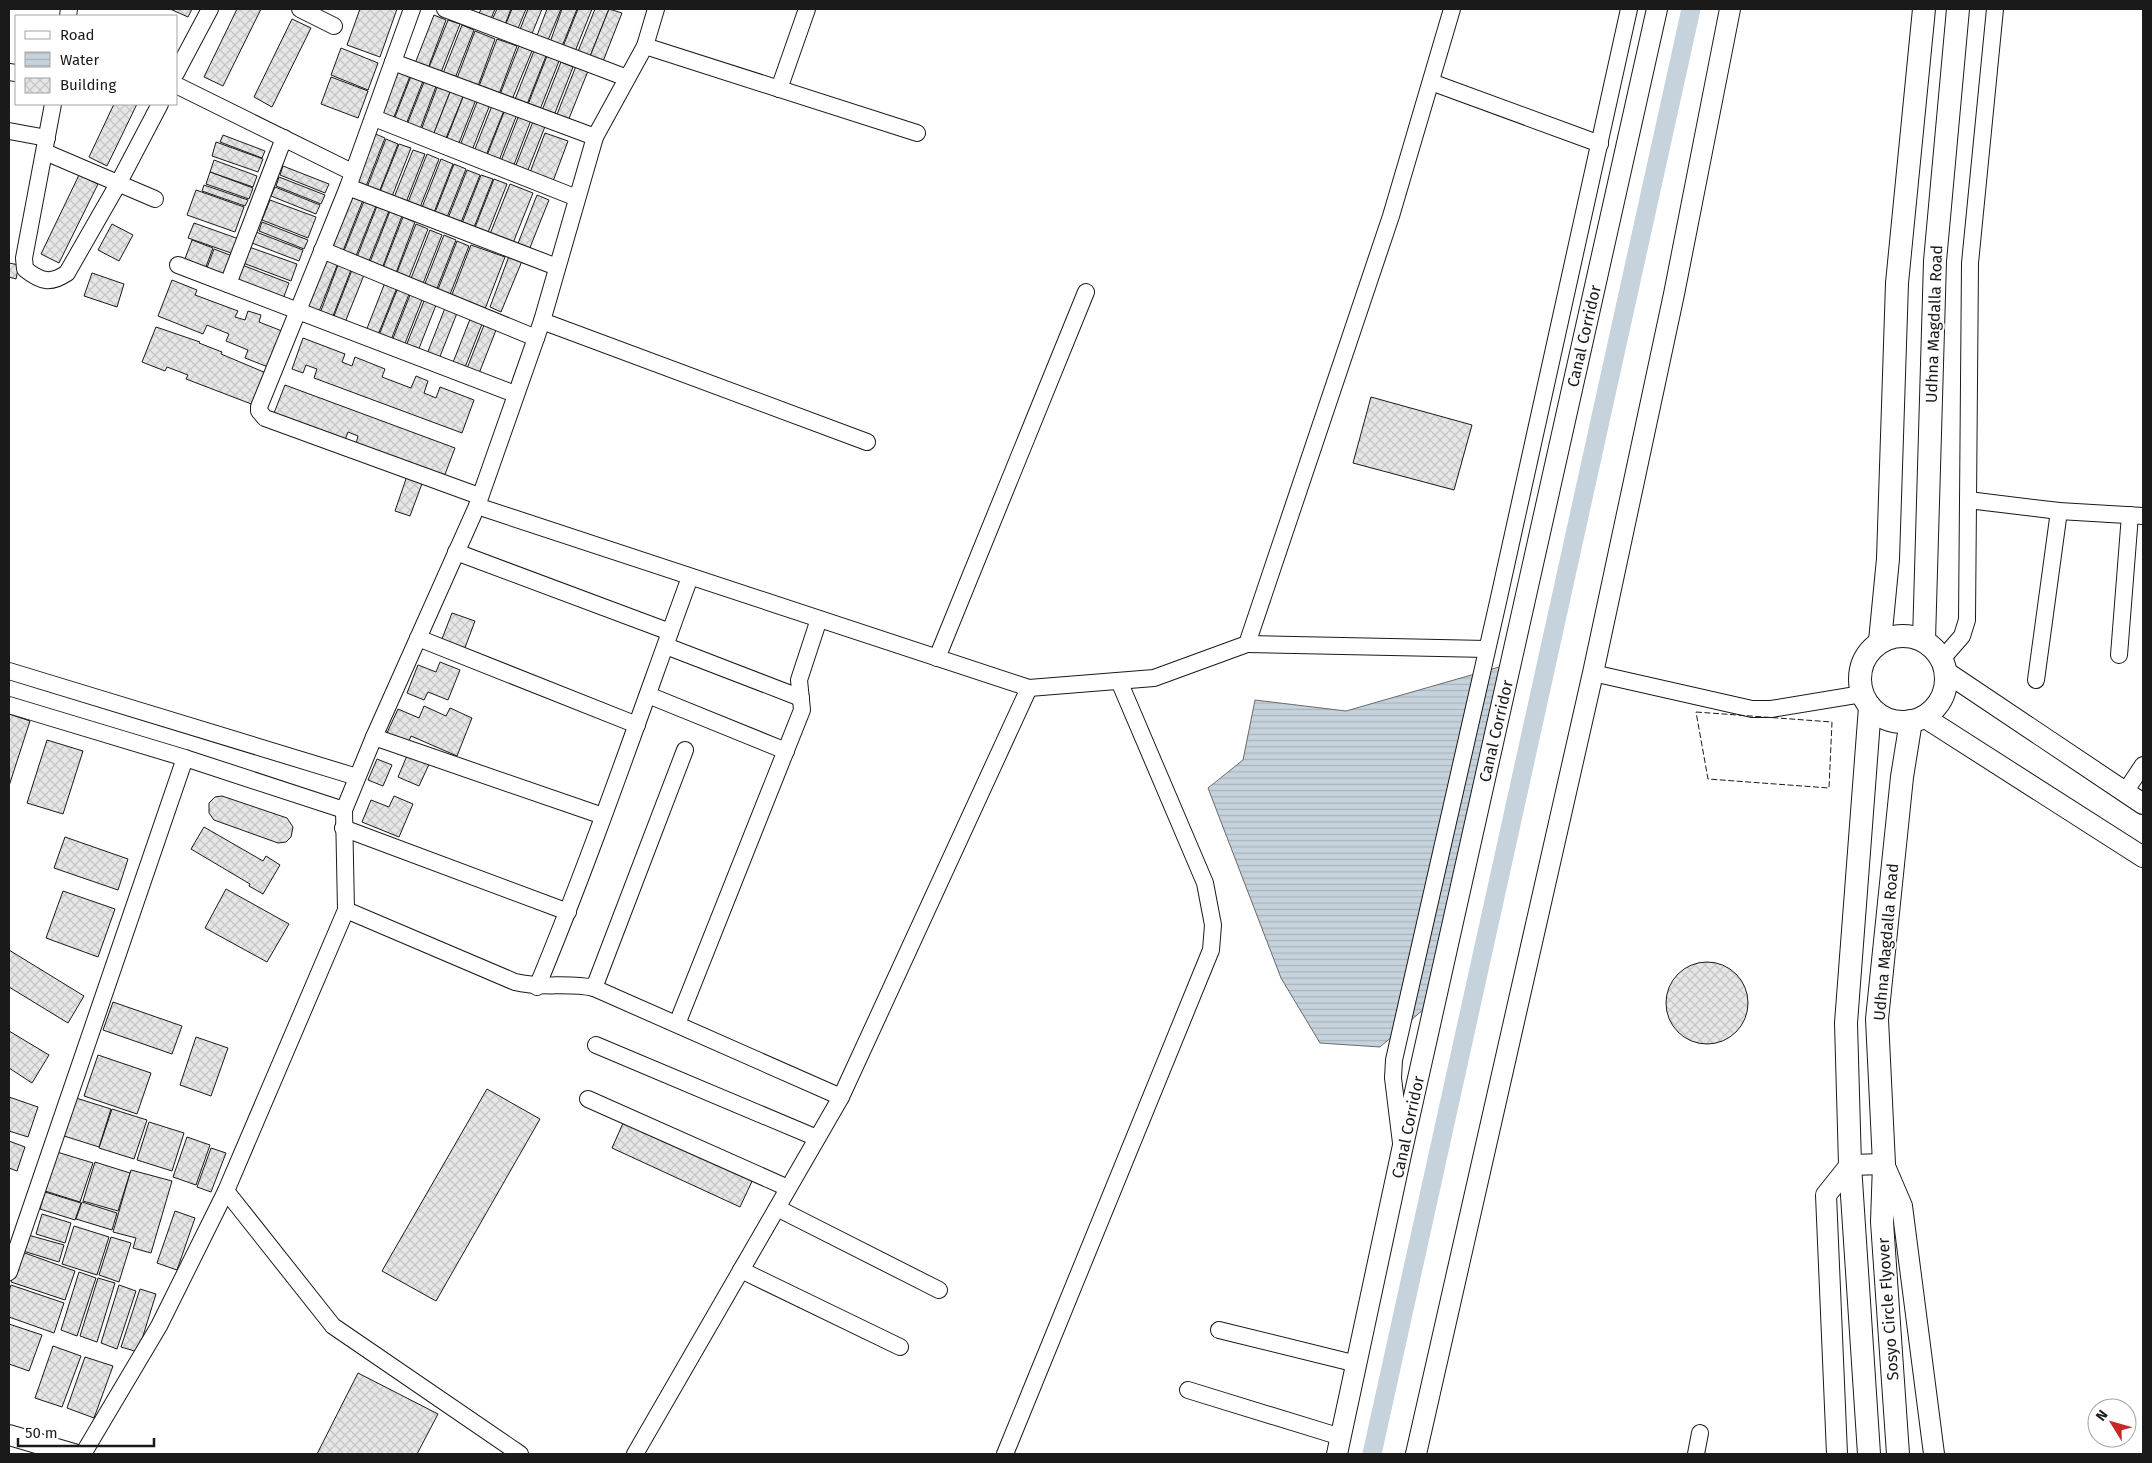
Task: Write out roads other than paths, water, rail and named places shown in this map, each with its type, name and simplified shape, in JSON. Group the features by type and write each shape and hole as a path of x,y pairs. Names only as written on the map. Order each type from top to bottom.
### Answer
{"main road":[{"path":"1880,641 1888,559 1897,283 1924,9"},
{"name":"Udhna Magdalla Road","path":"1924,640 1935,261 1958,9"},
{"path":"1910,635 1924,640 1935,648 1944,666 1946,685 1942,698 1934,709 1917,719 1896,722 1882,717 1866,701 1859,679 1862,664 1869,651 1880,641 1895,636 1910,635"},
{"name":"Sosyo Circle Flyover","path":"1866,701 1846,1023 1850,1165 1869,1454"},
{"name":"Udhna Magdalla Road","path":"1884,1164 1877,1019 1902,777 1917,719"},
{"name":"Sosyo Circle Flyover","path":"1884,1164 1882,1222 1898,1454"}],"street":[{"path":"178,69 210,9"},
{"path":"300,9 334,26"},
{"path":"412,9 374,118 259,407 261,415 478,501 690,577 1029,688 1154,678 1246,644 1487,649"},
{"path":"445,9 627,78"},
{"path":"779,89 807,9"},
{"path":"1246,644 1390,216 1432,82 1452,9"},
{"path":"1402,1150 1393,1078 1394,1060 1600,144 1628,9"},
{"name":"Canal Corridor","path":"1339,1446 1402,1150 1657,9"},
{"path":"1416,1454 1593,673 1672,303 1730,9"},
{"path":"1995,9 1970,263 1967,620 1962,636 1944,666 2143,804"},
{"path":"83,1454 159,1326 226,1191 346,910 344,810 374,737 478,501 542,320 595,137 644,46 650,10"},
{"path":"644,46 917,133"},
{"path":"393,62 595,137"},
{"path":"1432,82 1600,144"},
{"path":"178,85 284,138 350,180 557,267"},
{"path":"53,105 24,258 25,270 43,280 55,281 67,273 118,184 159,105"},
{"path":"374,118 577,198"},
{"path":"9,131 46,145 118,184 155,199"},
{"path":"228,284 284,138"},
{"path":"322,250 536,338"},
{"path":"178,265 515,394"},
{"path":"937,658 1086,292"},
{"path":"542,320 867,442"},
{"path":"1968,500 2059,511 2137,515 2119,655"},
{"path":"2036,680 2059,511"},
{"path":"456,552 668,639 801,698"},
{"path":"537,986 568,912 690,577"},
{"path":"678,1024 802,710 799,680 818,619"},
{"path":"418,638 636,725"},
{"path":"9,671 357,777"},
{"path":"1593,673 1752,709 1866,701"},
{"path":"1004,1454 1211,950 1213,925 1205,883 1119,681"},
{"path":"635,1454 841,1097 1029,688"},
{"path":"648,695 786,751"},
{"path":"9,705 185,758 344,810"},
{"path":"1917,719 2143,857"},
{"path":"374,737 603,816"},
{"path":"594,988 685,750"},
{"path":"9,1272 185,758"},
{"path":"2126,792 2143,766"},
{"path":"343,828 568,912"},
{"path":"346,910 515,982 537,986 574,985 594,988 841,1097"},
{"path":"596,1045 818,1138"},
{"path":"588,1099 788,1188"},
{"path":"1837,1454 1826,1195 1850,1165 1884,1164 1902,1206 1934,1454"},
{"path":"226,1191 333,1326 520,1454"},
{"path":"777,1208 939,1290"},
{"path":"741,1270 900,1347"},
{"path":"1219,1330 1356,1364"},
{"path":"1188,1390 1339,1446"},
{"path":"1696,1454 1700,1433"},
{"path":"9,1435 74,1454"}],"water":[{"path":"1513,663 1424,1009 1380,1047 1320,1043 1281,978 1208,788 1243,760 1255,700 1346,711"}],"waterway":[{"path":"1372,1454 1691,9"}]}
